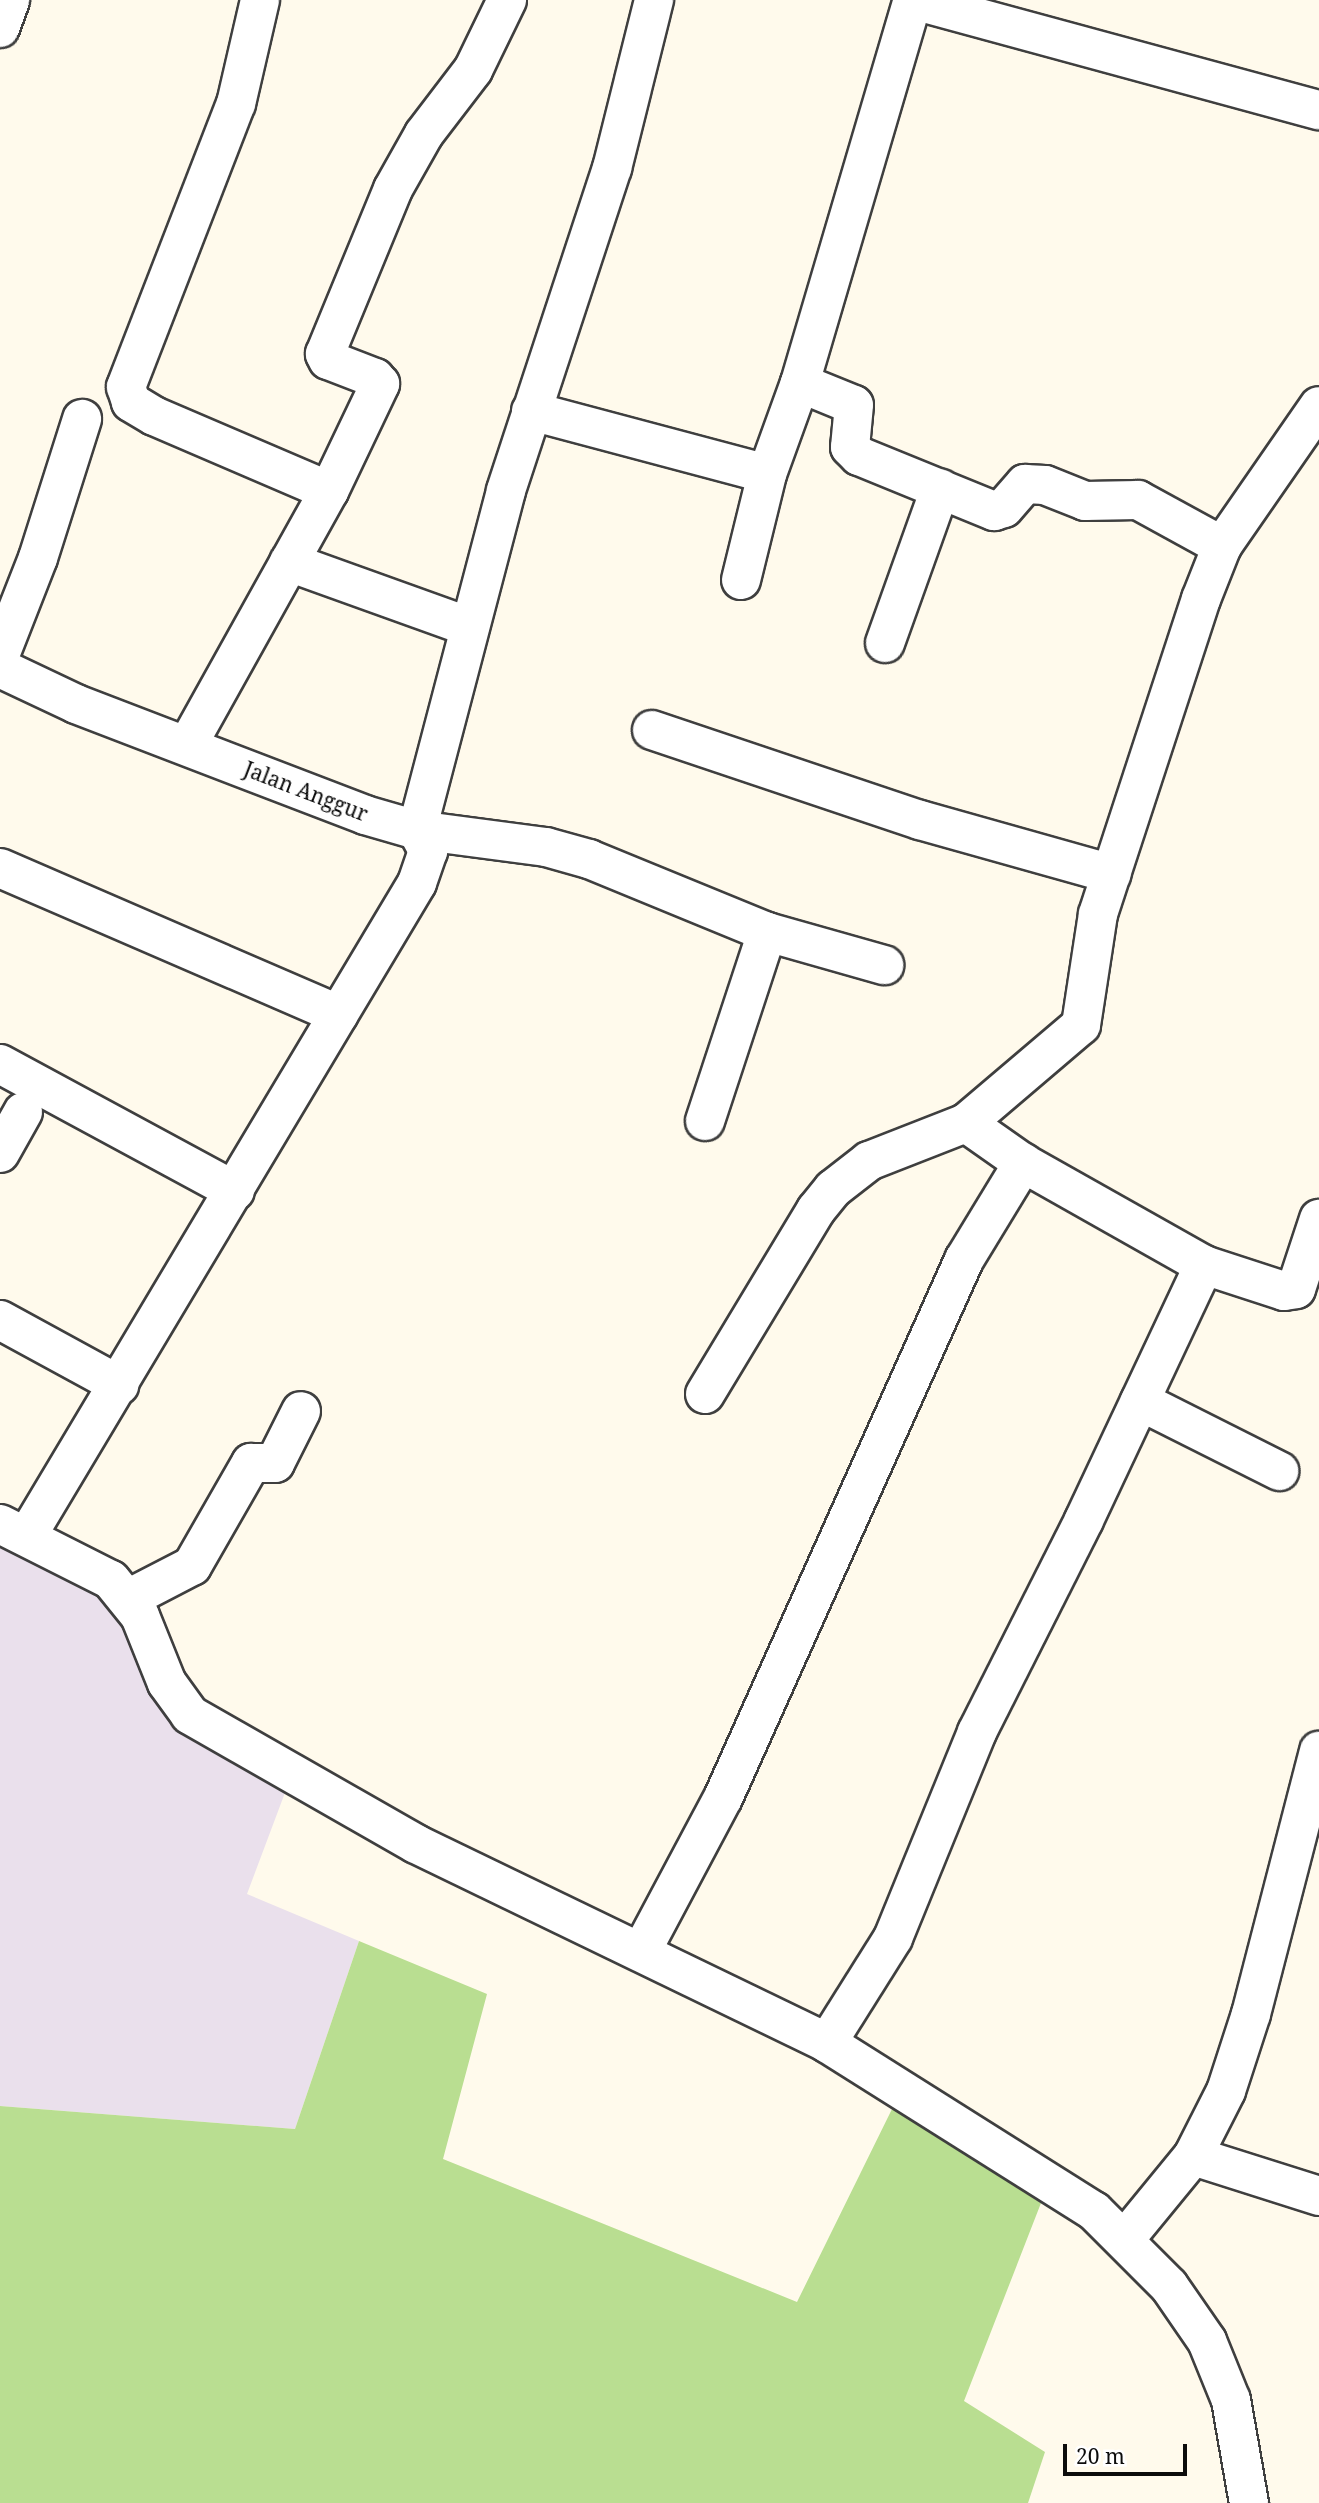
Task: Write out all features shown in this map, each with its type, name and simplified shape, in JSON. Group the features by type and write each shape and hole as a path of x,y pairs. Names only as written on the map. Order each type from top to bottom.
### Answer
{"street":[{"path":"0,28 10,0"},
{"path":"260,0 236,104 126,387 131,402 154,416 329,491"},
{"path":"187,746 329,491 380,384 375,378 328,360 325,354 393,189 424,134 473,69 508,0"},
{"path":"654,0 612,168 566,317 531,411 470,627 417,830 428,851 417,883 119,1385 14,1530 111,1580 140,1616 167,1683 190,1715 416,1844 827,2043 1094,2211 1125,2239 1169,2286 1207,2341 1231,2400 1249,2503"},
{"path":"741,580 767,474 800,383 913,0 1319,110"},
{"path":"800,383 854,405 850,447 859,456 994,511 1004,508 1030,484 1085,501 1138,500 1222,546"},
{"path":"705,1394 816,1210 834,1189 869,1161 966,1123 1081,1025 1098,914 1222,546 1319,406"},
{"path":"531,411 767,474"},
{"path":"0,655 38,558 82,419"},
{"path":"885,643 940,489"},
{"path":"289,562 470,627"},
{"name":"Jalan Anggur","path":"0,668 76,705 417,830 546,847 589,859 767,932 884,965"},
{"path":"652,730 920,820 1112,874"},
{"path":"0,867 338,1015"},
{"path":"705,1121 767,932"},
{"path":"0,1064 235,1191"},
{"path":"0,1153 23,1112"},
{"path":"966,1123 1023,1163 1204,1265 1284,1291 1296,1289 1319,1219"},
{"path":"641,1952 723,1798 964,1260 1023,1163"},
{"path":"827,2043 893,1938 977,1732 1204,1265"},
{"path":"0,1320 119,1385"},
{"path":"1140,1401 1279,1471"},
{"path":"128,1600 192,1566 251,1463 275,1463 301,1411"},
{"path":"1125,2239 1194,2156 1226,2091 1251,2014 1319,1751"},
{"path":"1194,2156 1319,2196"}],"shaded area":[{"path":"0,1531 133,1572 166,1685 295,1766 247,1894 359,1941 295,2129 0,2106"}],"green space":[{"path":"359,1941 487,1994 443,2159 797,2302 893,2107 1041,2203 964,2401 1045,2452 1028,2503 0,2503 0,2106 295,2129"}]}
